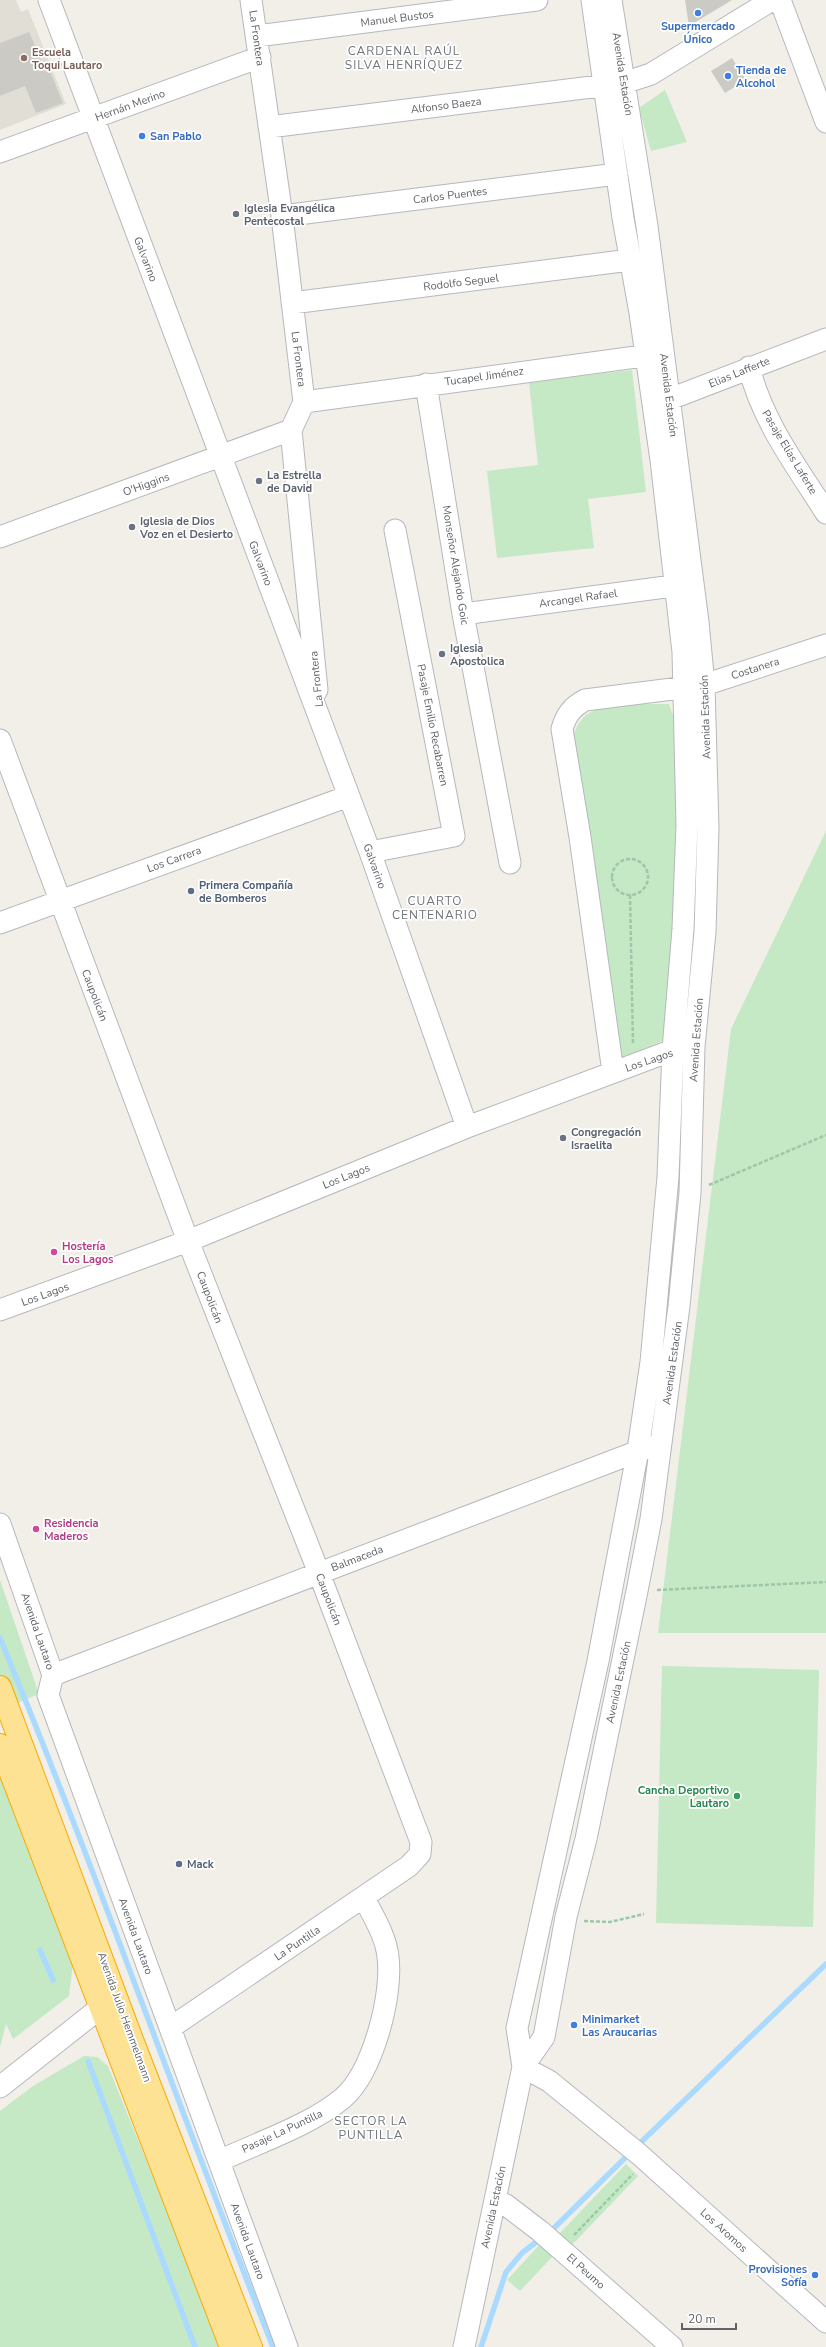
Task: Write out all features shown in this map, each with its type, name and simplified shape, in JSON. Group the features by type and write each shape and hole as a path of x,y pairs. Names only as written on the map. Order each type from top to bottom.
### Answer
{"highway":[{"name":"Avenida Julio Hemmelmann","path":"0,1687 231,2347"},
{"name":"Avenida Julio Hemmelmann","path":"0,1745 109,2001 252,2347"}],"street":[{"name":"Galvarino","path":"49,0 220,456 320,717 370,852 467,1127"},
{"name":"La Frontera","path":"251,0 282,216 304,402 291,430 320,717"},
{"name":"Manuel Bustos","path":"257,36 537,0"},
{"name":"Avenida Estación","path":"523,2067 544,2037 566,1917 586,1838 651,1519 679,1306 690,1193 694,1048 705,932 708,828 704,685 684,584 655,354 614,84 592,0"},
{"name":"Avenida Estación","path":"611,0 617,174 630,260 655,354"},
{"name":"Alfonso Baeza","path":"269,127 614,84 651,74 753,6 772,0"},
{"path":"780,0 826,122"},
{"name":"Hernán Merino","path":"0,152 260,57"},
{"name":"Carlos Puentes","path":"282,216 617,174"},
{"name":"Rodolfo Seguel","path":"292,303 630,260"},
{"name":"Elias Lafferte","path":"660,403 749,367 826,339"},
{"name":"Tucapel Jiménez","path":"304,402 426,384 655,354"},
{"name":"Pasaje Elías Laferte","path":"749,367 754,389 773,429 826,513"},
{"name":"Monseñor Alejando Goic","path":"426,384 464,614 510,862"},
{"name":"O'Higgins","path":"0,537 291,430"},
{"name":"Pasaje Emilio Recabarren","path":"370,852 454,836 395,530"},
{"name":"Avenida Estación","path":"464,2347 523,2067 517,2028 598,1661 638,1450 651,1362 668,1177 673,1050 683,929 686,832 683,688 684,584"},
{"name":"Arcangel Rafael","path":"464,614 684,584"},
{"name":"Costanera","path":"613,1072 580,837 562,729 570,712 585,700 704,685 826,645"},
{"name":"Caupolicán","path":"0,740 59,901 188,1241 417,1827 421,1842 420,1854"},
{"name":"Los Carrera","path":"0,923 349,796"},
{"name":"Los Lagos","path":"0,1310 188,1241 467,1127 673,1050 694,1048"},
{"name":"Balmaceda","path":"53,1674 638,1450 661,1443"},
{"name":"Avenida Lautaro","path":"0,1524 53,1674 48,1695 287,2347"},
{"path":"612,1588 637,1590"},
{"name":"La Puntilla","path":"170,2028 364,1898 409,1866 420,1854"},
{"name":"Pasaje La Puntilla","path":"219,2161 323,2112 344,2097 358,2078 370,2055 388,1995 388,1956 379,1927 364,1898"},
{"path":"0,2087 109,2001"},
{"name":"Los Aromos","path":"523,2067 549,2080 638,2153 826,2322"},
{"name":"El Peumo","path":"495,2200 506,2205 550,2240 672,2347"}],"path":[{"path":"626,859 638,860 646,869 648,875 645,887 641,891 630,895 618,891 612,881 613,869 621,860 626,859"},
{"path":"630,895 634,1065"},
{"path":"690,1193 826,1135"},
{"path":"637,1590 826,1582"},
{"path":"566,1917 588,1921 610,1922 644,1914"},
{"path":"550,2240 638,2153"}],"shaded area":[{"name":"Escuela Toqui Lautaro","path":"0,0 16,0 21,12 28,9 66,104 0,130"}],"green space":[{"path":"665,90 687,142 651,151 639,108"},
{"path":"632,370 646,492 588,499 594,548 497,558 487,471 538,465 529,382"},
{"path":"619,704 669,704 676,724 679,871 664,1040 616,1062 572,740 579,723 589,713"},
{"path":"826,831 826,1633 658,1633 731,1029"},
{"path":"0,1580 39,1694 12,1705 0,1675"},
{"name":"Cancha Deportivo Lautaro","path":"662,1666 819,1670 813,1927 656,1923"},
{"path":"0,1770 73,1962 69,1996 13,2039 6,2024 0,2047"},
{"path":"84,2056 97,2057 108,2066 222,2347 0,2347 0,2111 33,2086"},
{"path":"626,2164 638,2176 570,2247 558,2235"},
{"path":"541,2243 554,2255 520,2291 507,2280"}],"building":[{"name":"Supermercado Único","path":"685,0 732,0 689,26"},
{"path":"29,32 46,72 50,71 63,103 36,113 25,86 0,96 0,43"},
{"name":"Tienda de Alcohol","path":"732,58 746,80 725,93 711,71"}],"waterway":[{"path":"0,1638 70,1814 273,2347"},
{"path":"40,1950 53,1980"},
{"path":"636,2147 826,1964"},
{"path":"88,2061 195,2347"},
{"path":"481,2347 506,2272 522,2253 553,2229 630,2153"}],"place":[{"name":"Supermercado Único","path":"698,13"},
{"name":"Escuela Toqui Lautaro","path":"24,58"},
{"name":"Tienda de Alcohol","path":"728,76"},
{"name":"San Pablo","path":"142,136"},
{"name":"Iglesia Evangélica Pentecostal","path":"236,214"},
{"name":"La Estrella de David","path":"259,481"},
{"name":"Iglesia de Dios Voz en el Desierto","path":"132,527"},
{"name":"Iglesia Apostolica","path":"442,654"},
{"name":"Primera Compañía de Bomberos","path":"191,891"},
{"name":"Congregación Israelita","path":"563,1138"},
{"name":"Hostería Los Lagos","path":"54,1252"},
{"name":"Residencia Maderos","path":"36,1529"},
{"name":"Cancha Deportivo Lautaro","path":"737,1796"},
{"name":"Mack","path":"179,1864"},
{"name":"Minimarket Las Araucarias","path":"574,2025"},
{"name":"Provisiones Sofía","path":"815,2275"}],"district":[{"name":"CARDENAL RAÚL SILVA HENRÍQUEZ","path":"404,58"},
{"name":"CUARTO CENTENARIO","path":"435,908"},
{"name":"SECTOR LA PUNTILLA","path":"371,2128"}]}
